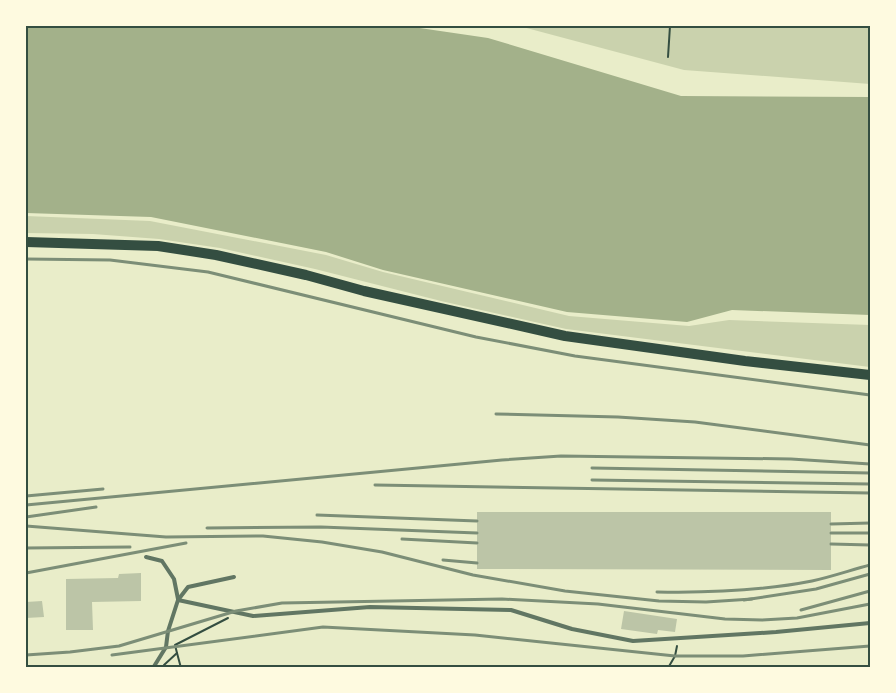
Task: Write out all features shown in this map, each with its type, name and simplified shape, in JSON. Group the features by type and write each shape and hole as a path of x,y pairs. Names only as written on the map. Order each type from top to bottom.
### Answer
{"main road":[{"path":"26,242 158,246 216,255 565,336 745,361 870,375"}],"lane":[{"path":"146,557 162,561 174,579 178,600"},
{"path":"153,668 166,647 168,630 178,600 188,587 234,577"},
{"path":"178,600 253,616 370,607 511,610 572,629 633,642 870,623"}],"path":[{"path":"668,57 670,26"},
{"path":"181,668 175,645 240,612"},
{"path":"668,668 675,656 679,639"},
{"path":"162,668 177,653"}],"shaded area":[{"path":"26,26 406,26 488,38 681,96 870,97 870,315 732,310 687,322 567,312 383,270 326,252 151,217 26,213"},
{"path":"519,26 870,26 870,84 684,70"},
{"path":"26,216 150,221 326,255 383,272 569,316 689,326 729,320 870,325 870,367 566,329 220,248 159,239 93,234 26,233"}],"building":[{"path":"477,512 831,512 831,570 477,569"},
{"path":"141,573 141,601 92,602 93,630 66,630 66,579 118,578 119,574"},
{"path":"42,601 44,617 26,618 26,602"},
{"path":"624,611 677,619 675,632 658,630 657,634 621,629"}],"railway":[{"path":"26,259 110,260 208,272 476,337 575,356 870,395"},
{"path":"496,414 618,417 695,422 870,445"},
{"path":"26,505 561,456 791,459 870,464"},
{"path":"592,468 870,473"},
{"path":"592,480 870,484"},
{"path":"375,485 870,493"},
{"path":"26,496 103,489"},
{"path":"26,517 96,507"},
{"path":"317,515 477,521"},
{"path":"831,524 870,523"},
{"path":"26,526 166,537 263,536 322,542 382,552 473,575 565,591 659,601 706,602 752,599"},
{"path":"207,528 321,527 477,533"},
{"path":"831,533 870,533"},
{"path":"402,539 477,543"},
{"path":"26,573 186,543"},
{"path":"831,544 870,545"},
{"path":"26,548 130,547"},
{"path":"443,560 477,563"},
{"path":"657,592 715,592 774,587 819,579 870,565"},
{"path":"744,600 816,589 870,574"},
{"path":"801,610 870,591"},
{"path":"26,655 119,646 236,611 282,603 502,599 598,604 725,619 762,620 797,618 870,604"},
{"path":"112,655 323,627 475,635 675,656 743,656 870,646"}]}
